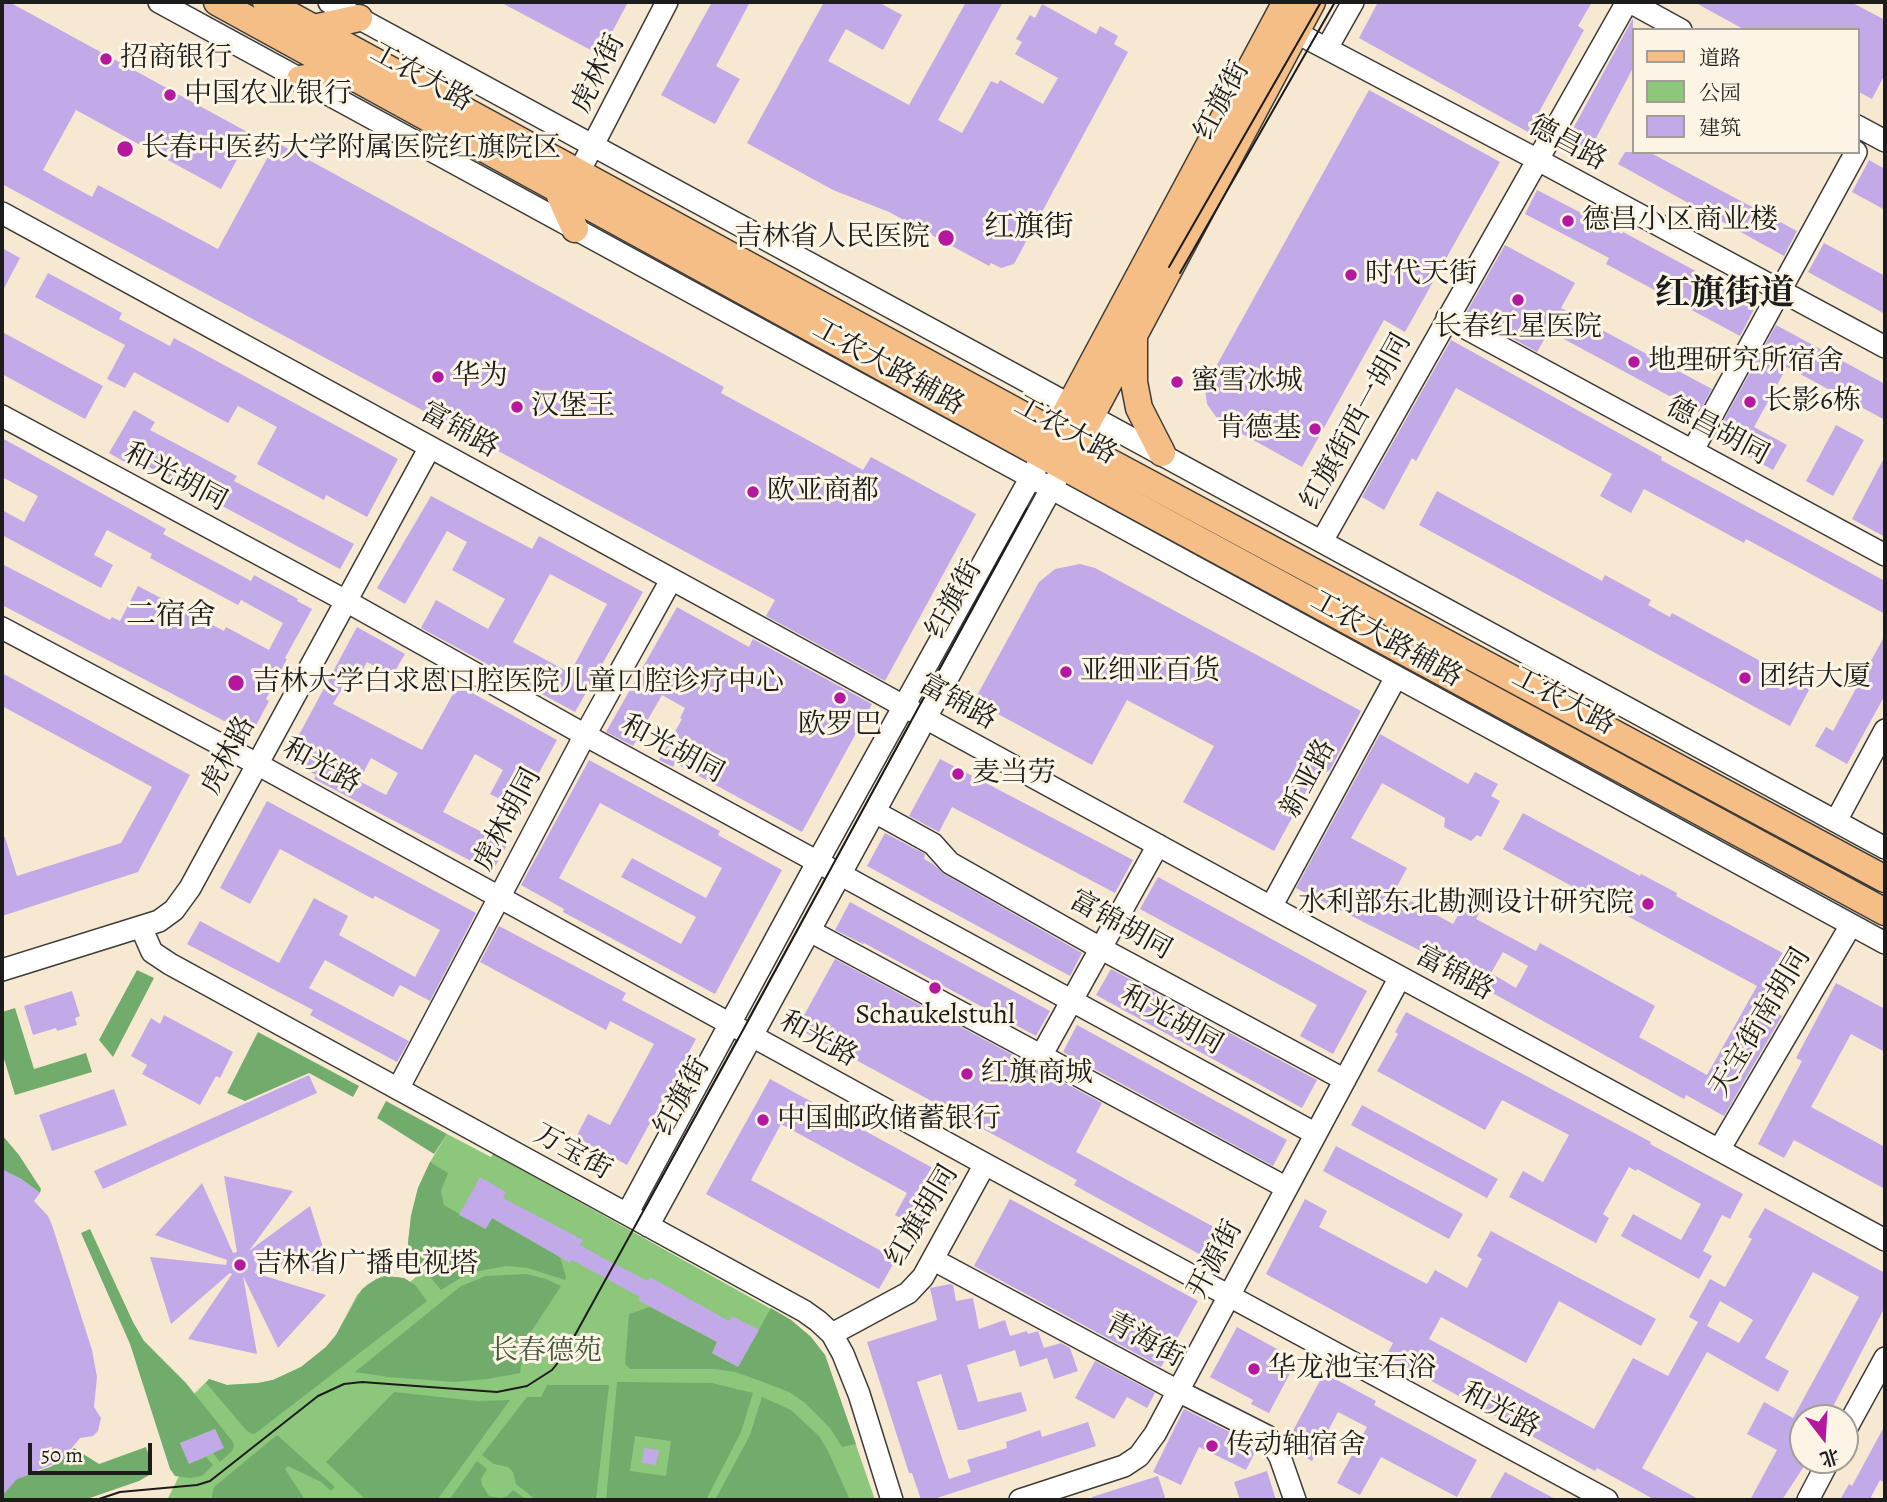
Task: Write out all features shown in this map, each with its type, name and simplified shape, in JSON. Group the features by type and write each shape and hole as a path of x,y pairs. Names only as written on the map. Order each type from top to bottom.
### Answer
{"main road":[{"name":"工农大路","path":"217,2 1053,461 1885,912"},
{"name":"工农大路","path":"266,2 579,172 1053,461 1885,879"},
{"name":"红旗街","path":"1053,461 1286,2"},
{"name":"红旗街","path":"1081,410 1134,335 1312,2"},
{"path":"314,28 344,8"},
{"path":"300,79 344,71"},
{"path":"557,189 575,229"},
{"path":"1134,335 1134,382 1139,408 1162,453"}],"street":[{"name":"工农大路辅路","path":"159,2 575,229 1053,461 1396,677 1885,943"},
{"name":"虎林街","path":"579,172 667,2"},
{"path":"1327,48 1353,2"},
{"path":"1629,2 1677,28"},
{"name":"红旗街西一胡同","path":"1322,541 1629,2"},
{"name":"工农大路辅路","path":"344,8 1885,848"},
{"name":"德昌路","path":"1296,32 1885,347"},
{"path":"1693,450 1857,154"},
{"name":"富锦路","path":"2,213 1885,1240"},
{"name":"德昌胡同","path":"1447,318 1885,555"},
{"name":"和光胡同","path":"2,416 346,601 585,735 1316,1133"},
{"name":"虎林路","path":"2,970 159,921 174,910 430,447"},
{"name":"红旗街","path":"627,1214 904,706 1053,461"},
{"name":"红旗街","path":"648,1226 926,718 1053,461"},
{"name":"虎林胡同","path":"398,1089 585,735 671,580"},
{"name":"和光路","path":"2,628 257,764 985,1164 1607,1500"},
{"name":"新亚路","path":"1272,907 1396,677"},
{"path":"1836,821 1885,730"},
{"name":"富锦胡同","path":"875,812 933,844 950,863 1100,948 1345,1080"},
{"path":"1041,1056 1158,845"},
{"name":"天宝街南胡同","path":"1719,1150 1852,925"},
{"name":"万宝街","path":"141,927 152,952 160,958 804,1311 832,1334 843,1354 859,1394 892,1500"},
{"path":"810,931 1287,1188"},
{"name":"开源街","path":"1020,1500 1124,1466 1139,1456 1156,1434 1400,977"},
{"name":"红旗胡同","path":"832,1334 908,1293 923,1277 985,1164"},
{"name":"青海街","path":"934,1260 1267,1436 1280,1457 1295,1500"},
{"path":"1859,1406 1885,1359"},
{"path":"1808,1500 1822,1474"}],"green space":[{"path":"137,970 154,978 113,1057 99,1040"},
{"path":"15,1008 34,1069 86,1053 92,1072 15,1095 2,1052 2,1012"},
{"path":"258,1032 359,1086 353,1097 309,1073 245,1101 227,1093"},
{"path":"386,1101 447,1134 434,1154 377,1118"},
{"name":"长春德苑","path":"447,1134 491,1157 493,1154 791,1320 811,1337 825,1355 875,1500 167,1500 181,1472 144,1341 194,1394 209,1379 227,1385 258,1383 273,1380 301,1367 326,1347 336,1335 357,1295 368,1284 385,1276 404,1278 410,1282 424,1270 411,1254 408,1243 411,1216 418,1188"},
{"path":"3,1136 19,1155 41,1189 40,1193 21,1179 2,1170"},
{"path":"430,1162 448,1173 441,1191 444,1205 485,1229 492,1218 560,1257 565,1280 528,1268 506,1266 469,1273 441,1290 411,1254 408,1243 418,1188"},
{"path":"90,1229 144,1341 186,1383 233,1442 232,1451 220,1462 213,1453 223,1448 215,1429 180,1443 189,1464 206,1457 213,1465 202,1476 175,1476 170,1469 130,1344 81,1233"},
{"path":"527,1274 561,1286 531,1332 524,1347 520,1373 454,1382 355,1372 461,1286 486,1276"},
{"path":"385,1276 404,1278 415,1285 427,1301 256,1433 247,1431 206,1383 209,1379 227,1385 258,1383 273,1380 301,1367 326,1347 336,1335 362,1289"},
{"path":"650,1307 717,1342 712,1353 738,1367 771,1308 791,1320 811,1337 825,1355 856,1444 842,1447 830,1428 804,1402 789,1392 735,1372 715,1369 630,1369 625,1364 629,1314"},
{"path":"617,1382 712,1383 753,1393 741,1432 706,1500 606,1500","holes":["635,1436 671,1441 666,1476 630,1471"]},
{"path":"547,1385 609,1385 596,1500 536,1500 516,1484 513,1472 508,1467 494,1464 482,1455 527,1397 541,1397"},
{"path":"394,1392 477,1401 510,1400 437,1500 366,1500 326,1462"},
{"path":"762,1397 791,1410 819,1436 850,1500 715,1500 750,1435"},
{"path":"277,1435 335,1487 331,1491 321,1482 288,1466 285,1469 305,1500 211,1500 214,1487"},
{"path":"146,1447 151,1462 151,1474 139,1481 84,1500 2,1500 2,1494 16,1479 50,1467 61,1461 74,1448 99,1464"},
{"path":"477,1461 487,1469 481,1479 489,1496 501,1498 513,1490 527,1500 449,1500"}],"building":[{"name":"欧亚商都","path":"2,2 9,2 251,134 221,189 76,110 43,170 92,197 98,185 218,249 276,142 724,387 721,393 863,470 871,457 976,514 885,681 766,616 775,600 2,184"},
{"path":"500,2 628,2 600,55"},
{"path":"712,2 750,2 716,66 740,79 715,124 661,95"},
{"path":"824,2 878,2 902,15 883,50 846,29 828,61 909,105 966,2 1003,2 938,120 962,133 991,81 998,84 1000,80 1043,104 1058,78 1015,54 1022,42 1016,39 1030,15 1035,18 1042,4 1096,34 1100,26 1118,36 1114,44 1128,52 1014,264 1001,268 991,263 989,266 889,212 833,190 747,143"},
{"path":"1378,2 1592,2 1578,26 1584,30 1528,132 1359,38"},
{"path":"1694,2 1851,2 1885,20 1885,74 1872,99 1859,92 1859,28 1741,28"},
{"path":"1633,18 1632,70 1584,161 1562,149"},
{"name":"时代天街","path":"1369,90 1500,162 1405,332 1384,320 1302,467 1219,421 1207,404 1205,389"},
{"path":"1625,152 1653,154 1797,231 1784,256 1618,164"},
{"path":"1869,160 1885,169 1885,210 1852,192"},
{"path":"1537,190 1622,234 1623,232 1757,304 1740,336 1606,264 1609,258 1525,214"},
{"path":"1824,243 1885,276 1885,314 1808,272"},
{"path":"1505,245 1575,283 1561,308 1712,389 1699,412 1549,331 1537,352 1466,313"},
{"path":"2,248 20,258 2,292"},
{"path":"48,273 122,313 119,319 170,346 174,338 398,459 367,517 326,495 324,500 257,464 277,427 238,406 228,423 134,372 125,388 107,379 125,345 35,297"},
{"name":"长影6栋","path":"1776,325 1885,384 1885,420 1787,367 1754,427 1787,445 1773,470 1714,438"},
{"path":"2,332 103,386 85,419 2,374"},
{"path":"1451,340 1662,457 1661,460 1885,581 1885,614 1746,539 1744,543 1644,489 1631,513 1600,496 1612,474 1456,388 1416,461 1412,458 1384,510 1362,497"},
{"path":"134,410 155,422 150,430 237,476 234,481 354,544 340,569 134,459 130,465 109,453"},
{"path":"1836,425 1864,440 1833,496 1806,481"},
{"path":"2,438 166,529 163,534 251,581 254,575 312,609 285,658 287,659 266,699 269,701 251,735 2,605 2,564 110,620 112,617 120,621 138,586 224,631 226,627 269,650 283,623 241,600 238,605 150,558 152,554 107,530 94,555 113,565 101,588 2,535 2,510 24,522 38,496 2,477"},
{"path":"1885,456 1885,537 1852,519"},
{"path":"1437,491 1602,581 1605,575 1651,600 1648,605 1670,617 1672,613 1810,688 1790,726 1419,525"},
{"path":"431,496 532,549 539,536 643,592 575,712 421,628 436,600 488,629 505,599 452,570 467,542 447,531 405,604 377,588","holes":["550,574 607,604 570,673 513,642"]},
{"path":"1080,564 1095,568 1361,711 1330,770 1327,772 1319,768 1274,851 1183,802 1214,746 1127,700 1092,765 974,701 1039,582 1055,569"},
{"path":"677,607 749,647 753,639 872,704 802,832 675,763 673,767 659,760 682,719 680,718 685,708 662,695 633,746 606,732"},
{"path":"357,627 405,654 392,676 367,662 356,682 349,677 333,704 422,750 458,685 557,740 519,809 490,794 503,770 475,754 443,812 507,845 492,872 314,779 316,775 286,759","holes":["371,758 398,773 386,795 359,781"]},
{"path":"1885,635 1885,695 1847,764 1815,746 1826,727 1833,731"},
{"path":"2,673 190,775 138,872 2,916 2,837 5,837 17,876 121,843 152,787 2,706"},
{"path":"1380,734 1468,784 1475,772 1498,784 1491,796 1500,801 1481,837 1477,835 1471,841 1444,827 1445,818 1382,783 1351,838 1407,868 1394,892 1453,924 1464,905 1479,913 1476,919 1536,951 1540,943 1655,1006 1639,1037 1707,1075 1757,986 1503,849 1523,813 1677,893 1676,896 1794,959 1767,1008 1782,1016 1724,1116 1686,1095 1684,1099 1472,984 1474,979 1296,888","holes":["1503,952 1528,966 1516,988 1491,973"]},
{"path":"940,759 1133,860 1115,893 952,807 939,832 909,816"},
{"path":"589,760 720,831 718,835 782,870 715,994 563,912 564,909 521,885","holes":["600,803 722,868 706,898 632,858 621,877 696,917 681,944 559,878"]},
{"path":"267,801 476,913 430,1001 400,985 393,997 325,960 309,988 409,1041 397,1062 310,1015 313,1010 187,944 200,921 279,963 314,898 348,916 339,935 415,977 440,930 375,896 373,899 280,849 250,904 220,888"},
{"path":"885,833 925,854 924,859 944,874 1082,953 1070,976 867,866"},
{"path":"1158,877 1367,991 1333,1054 1300,1036 1317,1005 1140,909"},
{"path":"850,902 1050,1011 1036,1036 835,930"},
{"path":"499,926 626,993 622,1000 696,1039 627,1165 576,1137 588,1114 610,1125 654,1044 610,1021 606,1030 480,962"},
{"name":"红旗商城","path":"835,959 1102,1103 1076,1152 1234,1238 1219,1265 1074,1185 1077,1180 797,1028"},
{"path":"1111,969 1317,1080 1302,1108 1096,995"},
{"path":"1836,983 1885,1009 1885,1052 1851,1034 1811,1107 1885,1147 1885,1189 1794,1140 1784,1158 1758,1144 1802,1061 1796,1058"},
{"path":"72,991 80,1016 75,1018 77,1025 33,1035 24,1006"},
{"path":"1406,1012 1743,1194 1730,1219 1722,1215 1703,1251 1712,1256 1699,1279 1621,1236 1633,1214 1681,1240 1701,1204 1637,1169 1636,1171 1629,1167 1603,1214 1609,1218 1596,1243 1509,1197 1523,1171 1543,1182 1569,1135 1502,1100 1485,1130 1377,1071 1398,1034 1395,1032"},
{"path":"164,1015 233,1052 220,1078 216,1076 200,1105 142,1074 147,1065 131,1056 151,1018 160,1024"},
{"path":"1077,1025 1287,1140 1273,1166 1063,1052"},
{"path":"309,1075 317,1093 103,1189 94,1171"},
{"path":"770,1079 953,1179 924,1231 895,1215 907,1193 781,1124 751,1180 896,1259 879,1289 706,1194"},
{"path":"114,1089 127,1125 52,1151 39,1115"},
{"path":"1362,1105 1498,1179 1487,1198 1351,1125"},
{"path":"1336,1146 1463,1214 1449,1239 1323,1171"},
{"path":"2,1169 40,1193 34,1201 48,1216 52,1225 92,1350 97,1377 94,1407 101,1418 98,1431 93,1436 80,1438 61,1461 17,1479 2,1496"},
{"name":"吉林省广播电视塔","path":"224,1176 293,1191 249,1251 310,1206 331,1273 257,1265 255,1273 326,1295 278,1348 243,1276 257,1354 188,1339 232,1274 171,1324 150,1257 226,1265 227,1260 155,1235 202,1183 233,1253 237,1252"},
{"path":"480,1177 506,1192 503,1198 583,1240 580,1245 601,1257 648,1281 650,1277 729,1321 732,1316 759,1330 738,1367 712,1353 717,1342 638,1300 640,1297 618,1285 572,1260 570,1263 492,1218 486,1229 459,1215"},
{"path":"1010,1199 1198,1301 1161,1367 974,1266"},
{"path":"1305,1199 1327,1211 1319,1227 1427,1284 1435,1270 1467,1288 1482,1259 1477,1256 1491,1231 1656,1319 1641,1346 1559,1301 1526,1363 1441,1317 1429,1339 1594,1429 1633,1358 1668,1376 1698,1322 1689,1317 1710,1279 1725,1287 1752,1239 1748,1237 1765,1208 1885,1273 1885,1307 1834,1404 1801,1404 1859,1297 1813,1272 1765,1358 1789,1371 1778,1392 1707,1352 1642,1468 1700,1500 1655,1500 1597,1468 1595,1471 1386,1356 1393,1343 1266,1274","holes":["1720,1301 1753,1320 1739,1343 1707,1326"]},
{"path":"953,1285 956,1301 973,1298 979,1329 1005,1320 1010,1336 1038,1331 1044,1348 1061,1343 1070,1348 1078,1371 1054,1379 1047,1358 1020,1367 1015,1350 967,1365 978,1402 1021,1392 1027,1411 963,1430 958,1430 941,1374 917,1382 949,1479 971,1472 967,1460 1007,1448 1006,1442 1040,1430 1042,1437 1088,1422 1096,1446 931,1500 921,1500 912,1473 909,1473 867,1342 937,1320 930,1288"},
{"name":"华龙池宝石浴","path":"1237,1327 1297,1360 1269,1413 1251,1404 1253,1400 1210,1377"},
{"path":"1095,1361 1155,1393 1147,1408 1127,1397 1114,1419 1075,1398"},
{"path":"1324,1373 1376,1401 1374,1405 1477,1460 1457,1497 1381,1457 1360,1495 1337,1483 1367,1427 1338,1412 1312,1461 1291,1450 1294,1443 1288,1440"},
{"path":"1764,1402 1789,1416 1789,1474 1799,1474 1782,1500 1750,1500 1777,1450 1747,1434"},
{"name":"传动轴宿舍","path":"1184,1409 1258,1446 1246,1470 1199,1447 1181,1485 1153,1472"},
{"path":"1885,1425 1885,1483 1880,1480 1871,1497 1878,1500 1840,1500 1859,1473"},
{"path":"215,1429 224,1448 189,1464 180,1443"},
{"path":"644,1448 659,1450 656,1465 642,1463"},
{"path":"1267,1471 1276,1500 1240,1500 1234,1482"},
{"path":"1505,1472 1557,1500 1489,1500"},
{"path":"1158,1476 1166,1500 1092,1500 1092,1497"}],"tram line":[{"path":"1169,267 1321,2"},
{"path":"1180,273 1335,2"},
{"path":"96,1500 120,1492 197,1485 210,1481 318,1396 344,1384 362,1382 497,1392 527,1386 552,1370 564,1355 1027,508"}],"place":[{"name":"招商银行","path":"106,59"},
{"name":"中国农业银行","path":"170,95"},
{"name":"长春中医药大学附属医院红旗院区","path":"125,149"},
{"name":"德昌小区商业楼","path":"1568,221"},
{"name":"吉林省人民医院","path":"946,238"},
{"name":"时代天街","path":"1351,275"},
{"name":"长春红星医院","path":"1518,300"},
{"name":"地理研究所宿舍","path":"1634,362"},
{"name":"华为","path":"438,377"},
{"name":"蜜雪冰城","path":"1177,382"},
{"name":"长影6栋","path":"1750,402"},
{"name":"汉堡王","path":"517,407"},
{"name":"肯德基","path":"1315,429"},
{"name":"欧亚商都","path":"753,492"},
{"name":"亚细亚百货","path":"1066,672"},
{"name":"团结大厦","path":"1745,678"},
{"name":"吉林大学白求恩口腔医院儿童口腔诊疗中心","path":"236,683"},
{"name":"欧罗巴","path":"840,698"},
{"name":"麦当劳","path":"958,774"},
{"name":"水利部东北勘测设计研究院","path":"1648,904"},
{"name":"Schaukelstuhl","path":"935,988"},
{"name":"红旗商城","path":"967,1074"},
{"name":"中国邮政储蓄银行","path":"763,1120"},
{"name":"吉林省广播电视塔","path":"240,1265"},
{"name":"华龙池宝石浴","path":"1254,1369"},
{"name":"传动轴宿舍","path":"1212,1446"}],"district":[{"name":"红旗街","path":"1029,229"},
{"name":"红旗街道","path":"1725,295"},
{"name":"二宿舍","path":"171,617"}]}
